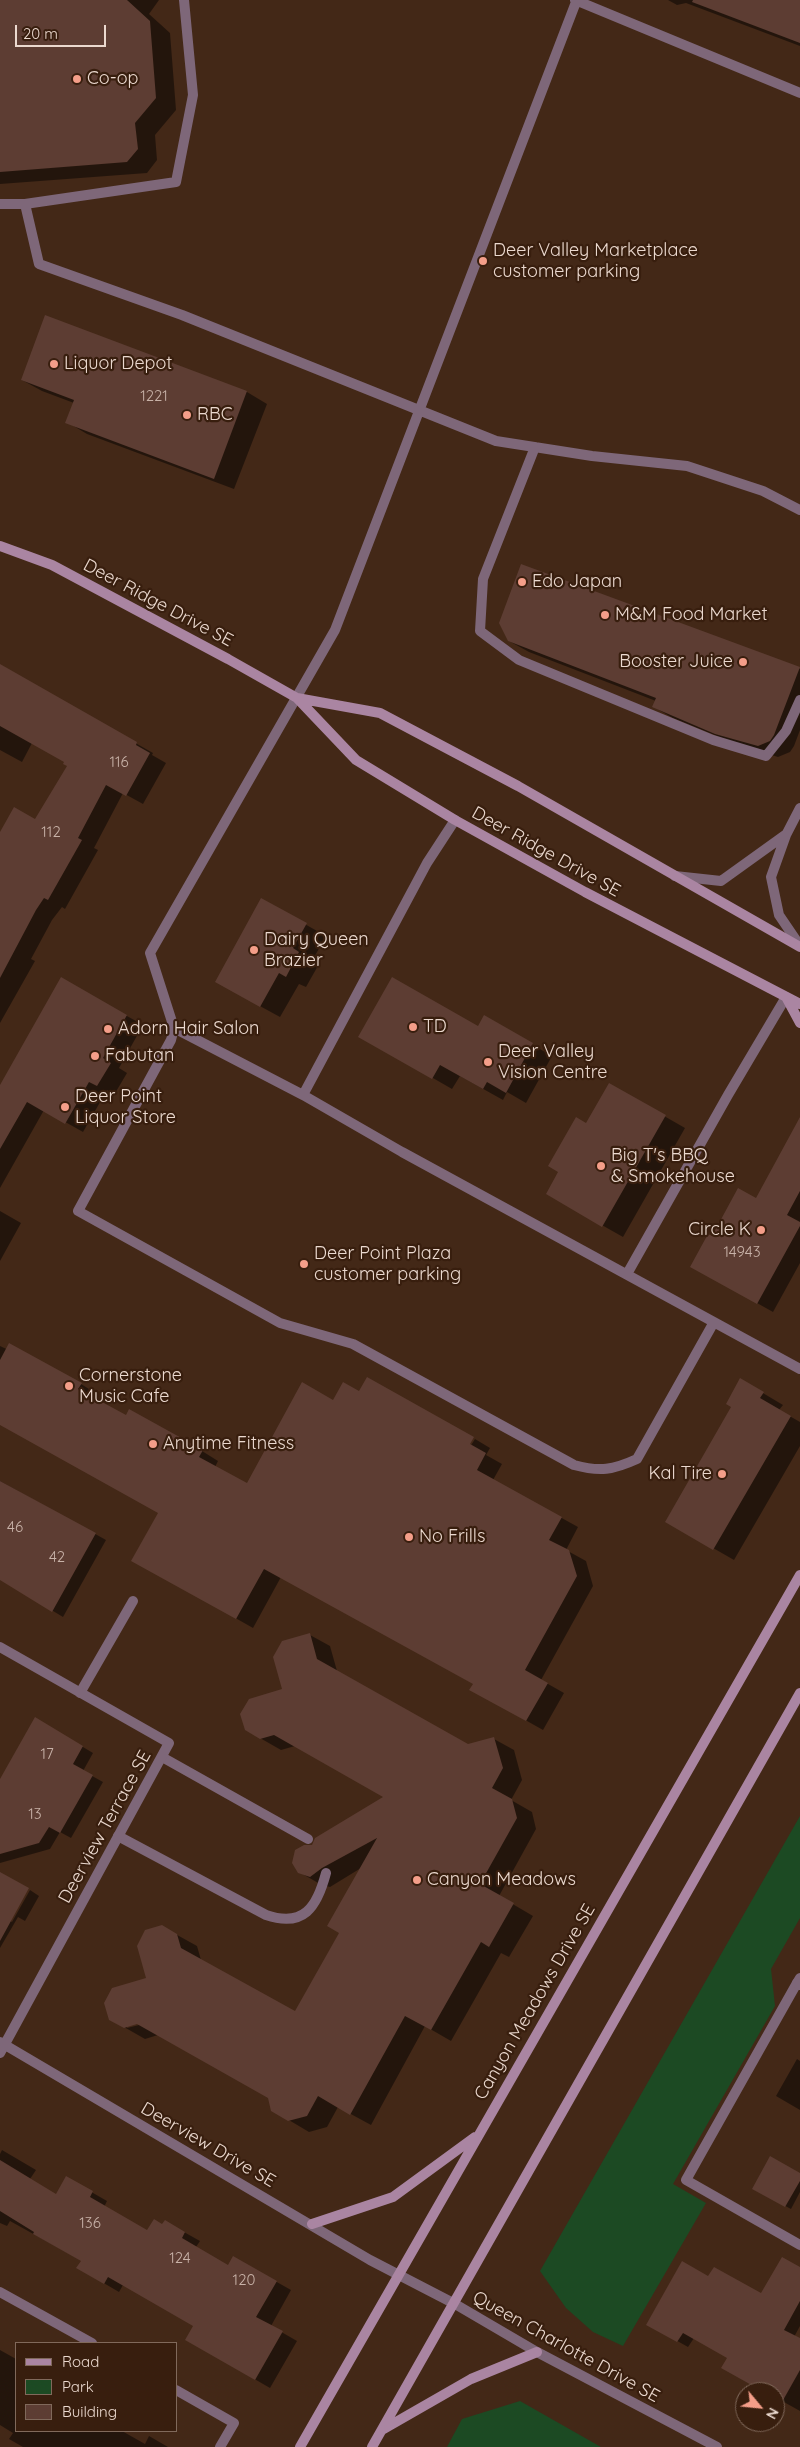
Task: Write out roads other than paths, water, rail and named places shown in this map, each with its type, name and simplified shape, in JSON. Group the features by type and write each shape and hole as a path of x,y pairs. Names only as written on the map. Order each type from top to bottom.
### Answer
{"street":[{"path":"0,204 25,204 176,182 193,95 184,0"},
{"path":"714,1322 637,1459 619,1467 595,1471 574,1465 353,1344 280,1323 78,1211 170,1040 174,1028 150,953 255,766 335,630 575,1 800,93"},
{"path":"25,204 39,264 182,315 496,441 592,456 687,466 763,491 800,510"},
{"path":"535,447 484,579 480,631 519,660 704,737 766,756 786,732 800,700"},
{"name":"Deer Ridge Drive SE","path":"0,546 52,565 220,654 296,698 356,760 454,820 585,892 800,1004"},
{"name":"Deer Ridge Drive SE","path":"296,698 380,713 518,786 800,946"},
{"path":"800,808 786,835 771,877 779,915 800,946"},
{"path":"302,1095 427,863 454,820"},
{"path":"675,876 720,881 786,835"},
{"path":"786,997 800,1023"},
{"path":"627,1274 728,1095 786,997"},
{"path":"174,1028 302,1095 402,1152 800,1369"},
{"name":"Canyon Meadows Drive SE","path":"300,2447 800,1575"},
{"path":"80,1692 133,1601"},
{"name":"Deerview Terrace SE","path":"0,1647 168,1743 2,2047"},
{"path":"372,2447 800,1693"},
{"path":"162,1757 308,1839"},
{"path":"118,1836 266,1915 280,1920 294,1920 307,1912 320,1894 326,1873"},
{"path":"799,1982 686,2180 800,2245"},
{"name":"Deerview Drive SE","path":"2,2047 312,2224 398,2276"},
{"path":"312,2224 393,2197 478,2135"},
{"name":"Queen Charlotte Drive SE","path":"398,2276 454,2304 537,2352 717,2447"},
{"path":"0,2292 90,2342"},
{"path":"382,2431 471,2379 537,2352"},
{"path":"178,2391 234,2422 220,2447"}],"place":[{"name":"Co-op","path":"77,79"},
{"name":"Deer Valley Marketplace customer parking","path":"483,261"},
{"name":"Liquor Depot","path":"54,364"},
{"name":"RBC","path":"187,415"},
{"name":"Edo Japan","path":"522,582"},
{"name":"M&M Food Market","path":"605,615"},
{"name":"Booster Juice","path":"743,662"},
{"name":"Dairy Queen Brazier","path":"254,950"},
{"name":"TD","path":"413,1027"},
{"name":"Adorn Hair Salon","path":"108,1029"},
{"name":"Fabutan","path":"95,1056"},
{"name":"Deer Valley Vision Centre","path":"488,1062"},
{"name":"Deer Point Liquor Store","path":"65,1107"},
{"name":"Big T's BBQ & Smokehouse","path":"601,1166"},
{"name":"Circle K","path":"761,1230"},
{"name":"Deer Point Plaza customer parking","path":"304,1264"},
{"name":"Cornerstone Music Cafe","path":"69,1386"},
{"name":"Anytime Fitness","path":"153,1444"},
{"name":"Kal Tire","path":"722,1474"},
{"name":"No Frills","path":"409,1537"},
{"name":"Canyon Meadows","path":"417,1880"}]}
